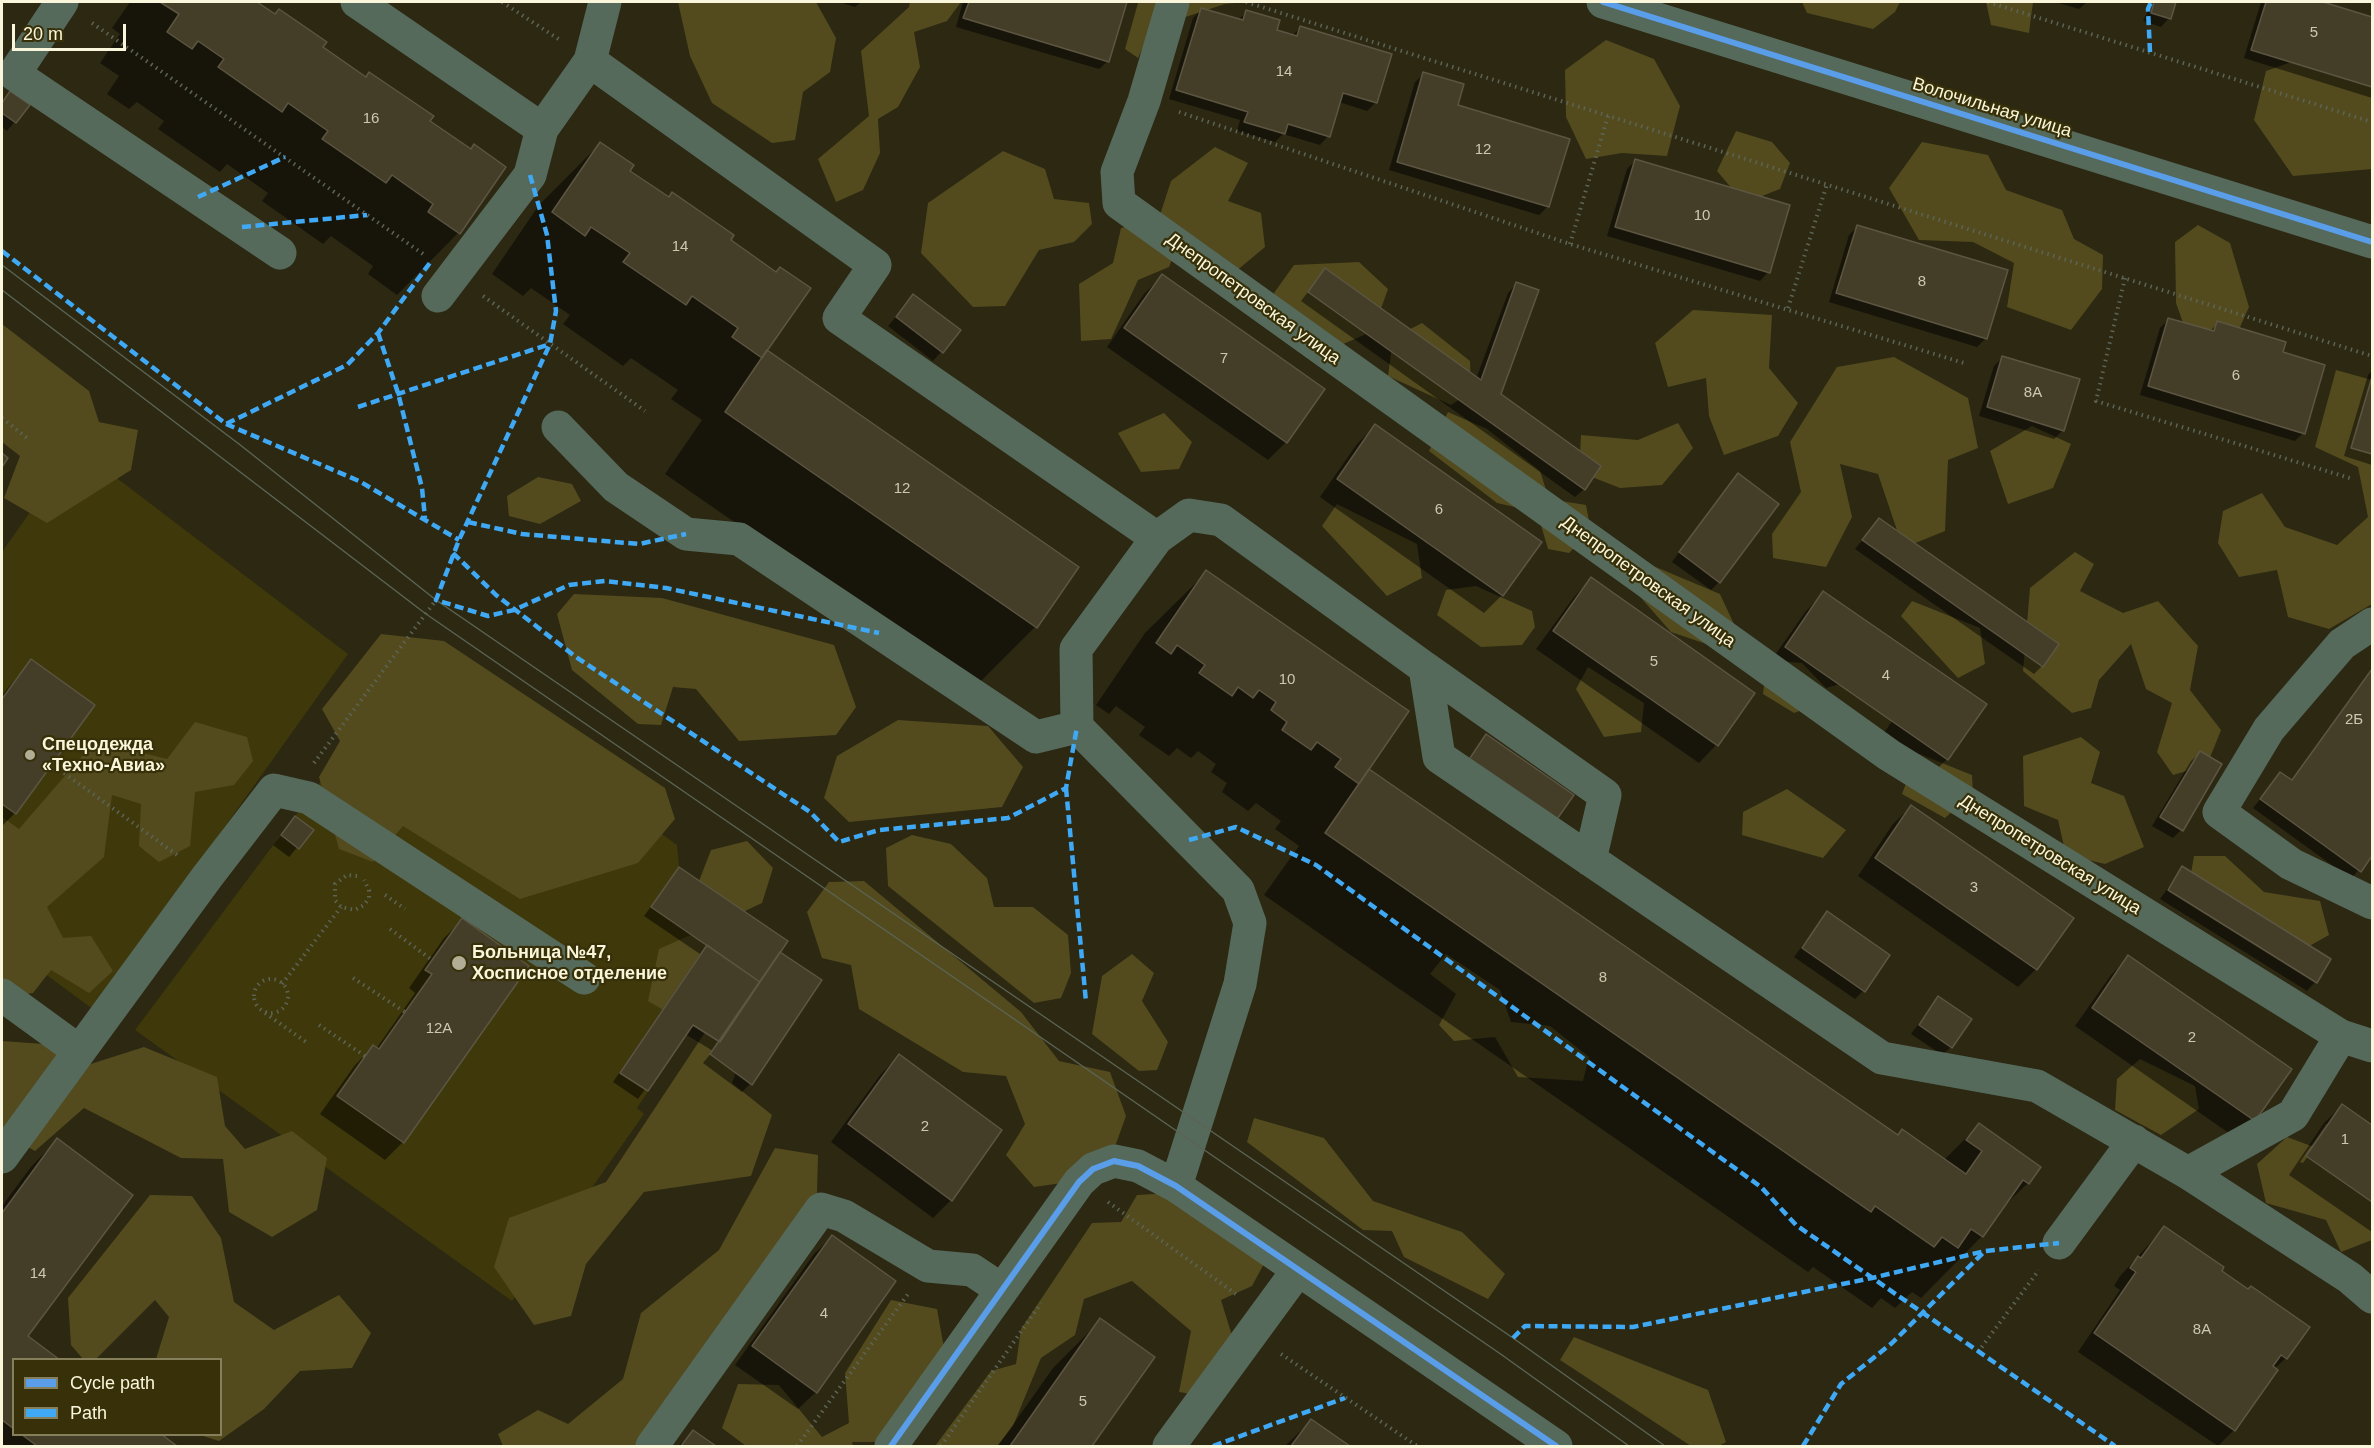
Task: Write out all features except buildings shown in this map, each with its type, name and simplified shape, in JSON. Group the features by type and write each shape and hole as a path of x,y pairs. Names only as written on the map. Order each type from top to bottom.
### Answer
{"street":[{"path":"63,2 14,74 280,253"},
{"path":"357,2 542,129"},
{"path":"446,286 530,175 542,129 591,61 605,2"},
{"name":"Днепропетровская улица","path":"1173,2 1144,101 1117,172 1119,203 1889,755 2341,1036 2373,1046"},
{"name":"Волочильная улица","path":"1603,2 1651,9 2373,242"},
{"path":"591,61 875,265 838,318 1157,538"},
{"path":"558,427 616,487 686,534 739,539 1036,737 1077,727"},
{"path":"1176,1186 1240,984 1250,923 1238,890 1077,727 1076,649 1157,538 1189,514 1221,520 1605,795 1590,860"},
{"path":"2373,624 2342,644 2269,729 2218,812 2291,864 2373,903"},
{"path":"1425,668 1439,757 1882,1058 2037,1086 2188,1173 2350,1278 2373,1297"},
{"path":"2,1157 207,876 273,790 309,798 584,978"},
{"path":"2,995 79,1052"},
{"path":"2188,1173 2292,1115 2341,1036"},
{"path":"2060,1243 2134,1142"},
{"path":"891,1446 1079,1182 1093,1169 1114,1161 1138,1166 1176,1186 1556,1446"},
{"path":"652,1446 821,1209 844,1216 927,1266 972,1270 1002,1290"},
{"path":"1169,1446 1298,1270"}],"path":[{"path":"63,2 446,286 645,411"},
{"path":"502,2 591,61"},
{"path":"1246,2 2373,356"},
{"path":"1988,2 2373,122"},
{"path":"1144,101 1570,244 1964,363"},
{"path":"1570,244 1608,116"},
{"path":"1788,308 1827,184"},
{"path":"2125,278 2096,401 2353,478"},
{"path":"2,418 27,438"},
{"path":"291,794 436,600"},
{"path":"64,773 207,876"},
{"path":"355,874 364,880 369,890 369,898 364,906 356,910 341,907 335,900 335,884 347,875 355,874"},
{"path":"282,984 341,907"},
{"path":"390,929 432,960"},
{"path":"353,978 405,1012"},
{"path":"282,984 267,980 256,988 255,1003 306,1042"},
{"path":"264,1012 273,1013 286,1004 288,998 282,984"},
{"path":"319,1025 364,1056"},
{"path":"1079,1182 1110,1204 1259,1325 1417,1446"},
{"path":"1103,1214 1110,1204"},
{"path":"1978,1352 2060,1243"},
{"path":"797,1446 927,1266"},
{"path":"941,1446 1042,1301"}],"shaded area":[{"path":"678,2 816,2 836,38 830,72 803,92 795,140 772,143 712,103 690,56"},
{"path":"910,2 961,2 947,21 914,32 920,67 898,107 878,119 880,153 863,190 836,202 818,159 869,116 861,51 909,7"},
{"path":"1136,2 1245,2 1225,4 1152,28 1138,58 1125,49 1138,3"},
{"path":"1802,2 1900,2 1895,12 1873,29 1807,13"},
{"path":"1986,2 2033,2 2029,33 1991,25"},
{"path":"1606,40 1654,59 1680,106 1667,156 1622,153 1586,159 1566,117 1565,70"},
{"path":"2328,49 2359,74 2372,78 2372,169 2293,176 2254,120 2266,71"},
{"path":"1736,131 1772,142 1790,163 1780,189 1744,203 1717,171"},
{"path":"1922,142 1988,155 2006,190 2062,210 2074,239 2103,255 2102,289 2071,330 2007,307 2014,263 1973,242 1919,240 1889,188"},
{"path":"1215,147 1248,163 1228,201 1261,213 1265,247 1235,272 1181,237 1169,267 1138,280 1111,339 1081,341 1079,284 1113,263 1121,228 1159,218 1171,181"},
{"path":"1003,151 1045,169 1054,199 1089,203 1092,224 1074,242 1039,250 1005,306 973,307 921,253 928,203"},
{"path":"2198,225 2230,243 2249,307 2231,347 2193,351 2176,303 2175,242"},
{"path":"1359,262 1388,289 1373,331 1334,348 1287,336 1274,293 1294,265"},
{"path":"1693,310 1772,315 1769,368 1798,403 1778,436 1724,455 1709,416 1706,378 1668,387 1655,343"},
{"path":"1422,323 1470,361 1471,392 1451,405 1388,376 1393,338"},
{"path":"2,324 89,391 99,422 138,430 131,470 47,523 4,498 20,456 2,442"},
{"path":"1894,357 1968,398 1978,448 1948,460 1945,531 1903,548 1878,474 1840,464 1852,517 1826,567 1773,558 1772,534 1801,492 1790,442 1837,367"},
{"path":"2336,370 2372,380 2372,604 2329,629 2288,617 2277,570 2239,577 2218,543 2223,511 2262,493 2285,527 2337,545 2368,517 2358,467 2315,447"},
{"path":"1448,412 1487,429 1540,471 1549,499 1586,505 1591,531 1569,553 1548,549 1537,512 1497,503 1429,451"},
{"path":"1164,413 1192,442 1179,469 1141,472 1118,433"},
{"path":"1678,423 1693,448 1662,485 1620,488 1579,472 1581,435 1638,440"},
{"path":"2032,426 2071,444 2053,488 2008,504 1990,451"},
{"path":"76,447 348,654 94,1010 2,942 2,552"},
{"path":"538,477 572,484 581,501 540,524 509,516 507,496"},
{"path":"1337,504 1417,544 1422,578 1387,596 1322,526"},
{"path":"2075,552 2094,564 2080,591 2123,613 2158,601 2198,646 2190,690 2221,730 2207,765 2173,775 2157,752 2172,703 2146,689 2131,644 2099,680 2091,708 2072,713 2023,671 2030,588"},
{"path":"1651,565 1720,594 1740,637 1727,651 1671,632 1628,583"},
{"path":"1476,586 1532,611 1535,627 1522,645 1481,647 1437,615 1446,590"},
{"path":"574,594 662,598 834,645 856,707 836,735 739,741 696,689 673,687 661,725 638,724 572,670 557,614"},
{"path":"1912,601 1980,628 1985,664 1958,678 1901,616"},
{"path":"381,634 444,641 665,788 675,819 638,863 520,899 403,826 373,862 339,849 319,777 340,741 322,709"},
{"name":"Больница №47, Хосписное отделение","path":"416,654 677,845 679,867 651,907 760,982 693,1025 637,1108 644,1114 512,1301 135,1030"},
{"path":"1767,660 1802,663 1826,688 1878,673 1909,697 1881,737 1831,699 1794,713 1763,694"},
{"path":"1588,667 1644,703 1641,732 1604,737 1576,689"},
{"path":"898,720 988,726 1023,767 1002,807 849,822 824,798 837,756"},
{"path":"195,722 247,737 253,761 234,785 195,792 190,846 159,862 139,846 141,804 112,795 104,857 47,907 63,938 91,936 113,971 89,993 51,970 33,993 2,998 2,817 19,829 95,741 167,759"},
{"path":"2081,737 2100,752 2091,783 2124,796 2144,847 2105,864 2066,855 2058,820 2024,806 2023,756"},
{"path":"1917,753 1972,775 1973,793 1945,818 1902,794"},
{"path":"1787,789 1846,830 1823,858 1742,835 1743,812"},
{"path":"912,835 951,844 987,878 994,907 1033,907 1068,935 1071,973 1061,998 1034,1003 888,886 886,848"},
{"path":"747,841 773,868 762,903 724,921 694,894 711,850"},
{"path":"2194,856 2225,856 2264,892 2320,901 2329,935 2295,954 2190,879"},
{"path":"864,881 1021,1012 1059,1061 1110,1072 1126,1116 1104,1177 1034,1187 1006,1155 1025,1124 1006,1076 963,1072 859,1009 851,965 822,958 807,912 829,882"},
{"path":"702,930 732,955 675,1017 648,1001 659,949"},
{"path":"1132,954 1154,973 1142,1001 1168,1042 1157,1070 1139,1071 1092,1034 1102,976"},
{"path":"1446,954 1500,990 1511,1022 1550,1026 1589,1057 1583,1081 1518,1077 1495,1037 1454,1041 1439,1025 1456,994 1430,974"},
{"path":"737,984 765,991 732,1083 772,1115 751,1176 644,1192 586,1264 571,1316 534,1325 494,1267 509,1218 606,1182"},
{"path":"2,1041 44,1044 75,1069 144,1047 217,1077 225,1126 245,1149 292,1131 327,1158 317,1210 272,1237 229,1212 223,1159 181,1158 84,1108 35,1151 2,1132"},
{"path":"2140,1059 2195,1086 2199,1109 2161,1135 2115,1110 2117,1079"},
{"path":"1254,1118 1324,1138 1373,1201 1462,1232 1505,1274 1488,1299 1404,1257 1392,1231 1363,1230 1247,1142"},
{"path":"2287,1137 2322,1150 2372,1188 2372,1240 2341,1252 2326,1220 2266,1203 2257,1164"},
{"path":"775,1148 818,1155 816,1231 662,1446 503,1446 498,1434 538,1410 568,1424 623,1379 641,1313 719,1250"},
{"path":"1171,1193 1265,1262 1252,1286 1221,1300 1233,1339 1216,1398 1179,1392 1191,1331 1132,1281 1084,1299 1075,1335 1041,1358 1013,1426 997,1446 935,1446 991,1371 1016,1364 1021,1329 1092,1223 1121,1222 1137,1195"},
{"path":"150,1195 192,1196 221,1238 234,1302 274,1330 339,1295 371,1333 352,1368 300,1371 264,1409 219,1441 203,1436 222,1436 222,1358 156,1358 169,1317 155,1300 97,1358 82,1358 71,1345 68,1298"},
{"path":"891,1300 937,1309 946,1359 882,1442 852,1442 853,1446 746,1446 722,1428 738,1384 779,1385 822,1437 849,1423 845,1373"},
{"path":"1574,1337 1708,1390 1726,1442 1719,1446 1691,1446 1560,1360"}],"tram line":[{"path":"2,265 239,444 436,600 1513,1338 1665,1446"},
{"path":"2,290 426,614 1502,1355 1629,1446"}],"marked path":[{"path":"2150,52 2148,9 2151,2"},
{"path":"198,197 285,157"},
{"path":"530,175 547,235 556,311 550,344 459,540 436,600 488,616 514,610 569,585 605,581 666,588 879,633"},
{"path":"242,227 367,215"},
{"path":"2,251 226,424 347,365 378,333 432,260"},
{"path":"378,333 398,393 422,488 425,518"},
{"path":"358,407 550,344"},
{"path":"226,424 359,481 459,540"},
{"path":"468,522 522,534 639,544 686,534"},
{"path":"453,553 496,595 576,657 810,812 839,842 879,830 1008,818 1066,788 1077,727"},
{"path":"1066,788 1086,1002"},
{"path":"1189,840 1236,827 1316,865 1761,1187 1796,1225 2115,1446"},
{"path":"1513,1338 1525,1326 1633,1327 1872,1278 1985,1251 2059,1243"},
{"path":"1803,1446 1841,1384 1892,1343 1985,1251"},
{"path":"1213,1446 1345,1398"}],"cycle path":[{"path":"1603,2 2372,242"},
{"path":"891,1446 1079,1182 1093,1169 1114,1161 1138,1166 1176,1186 1556,1446"}],"place":[{"name":"Спецодежда «Техно-Авиа»","path":"30,755"},
{"name":"Больница №47, Хосписное отделение","path":"459,963"}]}
